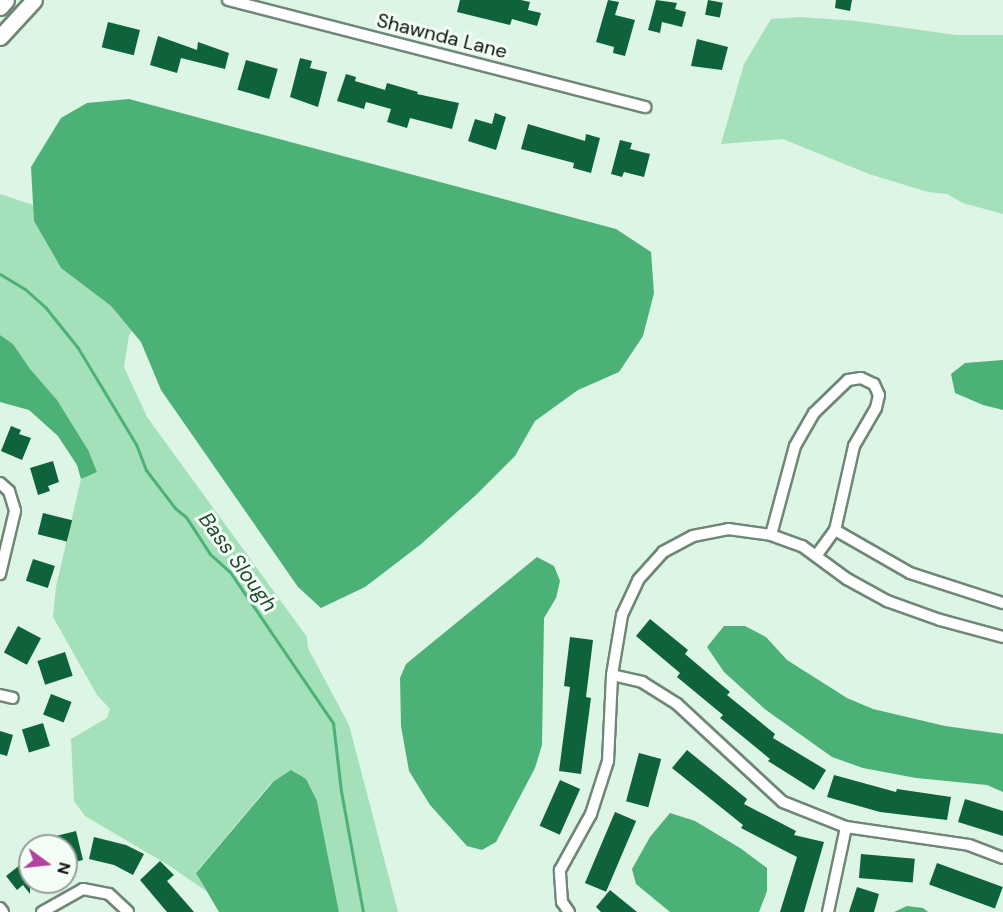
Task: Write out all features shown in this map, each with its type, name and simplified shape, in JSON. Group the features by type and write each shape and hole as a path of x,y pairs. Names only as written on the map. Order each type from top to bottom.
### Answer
{"main road":[{"path":"0,7 6,0"},
{"path":"0,37 34,0"}],"street":[{"name":"Shawnda Lane","path":"228,0 646,107"},
{"path":"771,535 795,446 814,413 848,380 861,378 874,384 879,395 876,408 854,446 835,530 816,556"},
{"path":"0,483 9,491 15,512 0,574"},
{"path":"569,912 562,902 560,870 591,814 608,761 612,675 622,615 638,580 663,552 693,536 728,529 771,535 802,546 847,579 887,601 940,620 1003,637"},
{"path":"835,530 910,573 1003,603"},
{"path":"612,675 642,682 677,704 783,802 846,827 969,845 1003,858"},
{"path":"0,695 13,698"},
{"path":"828,912 846,827"},
{"path":"42,912 83,889 109,894 128,912"},
{"path":"0,908 3,912"}],"shaded area":[{"path":"800,17 856,21 956,35 1003,35 1003,214 963,203 947,194 928,192 869,174 783,139 721,144 744,64 771,19"},
{"path":"129,99 616,229 651,252 654,293 643,336 619,372 578,390 535,421 515,456 420,545 365,587 321,608 298,587 161,390 141,342 111,306 61,268 34,221 31,167 61,118 87,103"},
{"path":"0,194 33,205 34,221 61,268 111,306 132,331 129,335 124,367 147,417 307,637 308,648 349,725 398,912 339,912 317,801 272,782 196,872 206,891 170,866 85,816 74,801 71,739 107,718 110,709 97,695 53,617 56,587 81,479 96,472 13,344 0,335"},
{"path":"0,335 13,344 30,369 57,400 88,450 97,472 81,479 77,465 58,436 29,410 0,402"},
{"path":"1003,360 1003,410 983,405 955,393 951,374 965,363"},
{"path":"537,557 554,566 560,581 556,598 544,618 542,745 535,768 496,842 482,850 467,846 430,805 409,771 401,726 400,678 406,664"},
{"path":"724,626 745,626 766,637 787,660 847,698 873,709 945,726 1003,734 1003,792 987,785 916,778 863,768 832,757 766,710 724,672 707,647"},
{"path":"291,770 306,779 317,801 339,912 219,912 196,873 273,782"},
{"path":"670,813 695,821 740,848 767,868 767,891 759,912 670,912 636,884 632,869 650,837"},
{"path":"907,906 923,908 928,912 894,912"}],"building":[{"path":"460,0 521,0 530,2 528,10 541,13 537,26 512,19 510,25 457,12"},
{"path":"608,0 619,2 615,15 635,20 625,56 613,53 614,47 596,42"},
{"path":"656,0 677,3 675,9 686,12 682,27 662,22 660,33 648,30"},
{"path":"708,0 723,3 720,18 705,15"},
{"path":"836,0 852,0 850,11 835,8"},
{"path":"108,22 140,30 134,55 102,47"},
{"path":"158,36 197,50 198,42 229,53 225,69 181,58 177,73 150,65"},
{"path":"697,39 728,47 722,70 691,66"},
{"path":"300,58 312,61 310,68 327,72 318,107 290,97"},
{"path":"246,60 278,69 269,99 237,90"},
{"path":"346,74 356,77 355,81 385,90 387,83 418,92 417,94 459,103 452,129 410,118 407,128 387,122 391,109 366,102 364,109 337,101"},
{"path":"495,113 506,117 496,150 468,141 475,119 492,124"},
{"path":"528,124 585,141 586,134 600,138 591,173 573,168 574,163 521,149"},
{"path":"620,140 632,143 630,149 650,154 644,177 624,172 622,177 611,174"},
{"path":"11,426 21,430 19,434 31,438 22,460 1,451"},
{"path":"53,461 59,482 48,486 50,491 38,495 30,468"},
{"path":"43,513 72,520 67,542 38,534"},
{"path":"33,559 55,566 48,588 26,581"},
{"path":"650,619 688,650 685,654 730,692 727,695 775,734 773,738 826,770 814,790 768,761 770,759 720,718 723,715 677,677 680,673 636,636"},
{"path":"18,626 41,638 27,665 4,652"},
{"path":"570,637 593,640 586,697 591,698 581,774 559,771 570,687 564,686"},
{"path":"65,652 73,676 45,685 37,661"},
{"path":"51,694 72,702 64,722 43,715"},
{"path":"43,723 50,746 29,752 22,729"},
{"path":"0,731 13,735 7,756 0,754"},
{"path":"687,750 747,799 744,804 796,831 794,835 824,842 804,912 780,912 797,857 741,828 743,825 672,768"},
{"path":"639,753 661,759 648,807 626,801"},
{"path":"834,775 896,792 897,789 951,797 947,820 880,812 827,797"},
{"path":"560,780 580,789 560,835 540,826"},
{"path":"965,799 1003,811 1003,836 958,822"},
{"path":"615,812 636,821 606,892 585,883"},
{"path":"94,837 126,845 144,854 133,875 114,865 89,859"},
{"path":"78,839 83,860 78,861"},
{"path":"861,854 915,859 913,883 859,878"},
{"path":"160,861 174,875 167,881 194,912 167,912 140,880"},
{"path":"937,863 1003,887 995,909 929,885"},
{"path":"18,866 18,889 17,890 6,876"},
{"path":"857,887 879,894 874,912 849,912"},
{"path":"610,890 637,912 601,912 596,907"}],"waterway":[{"name":"Bass Slough","path":"0,274 25,289 46,308 78,348 136,444 146,470 175,508 186,517 210,554 230,572 333,723 341,791 363,912"}]}
